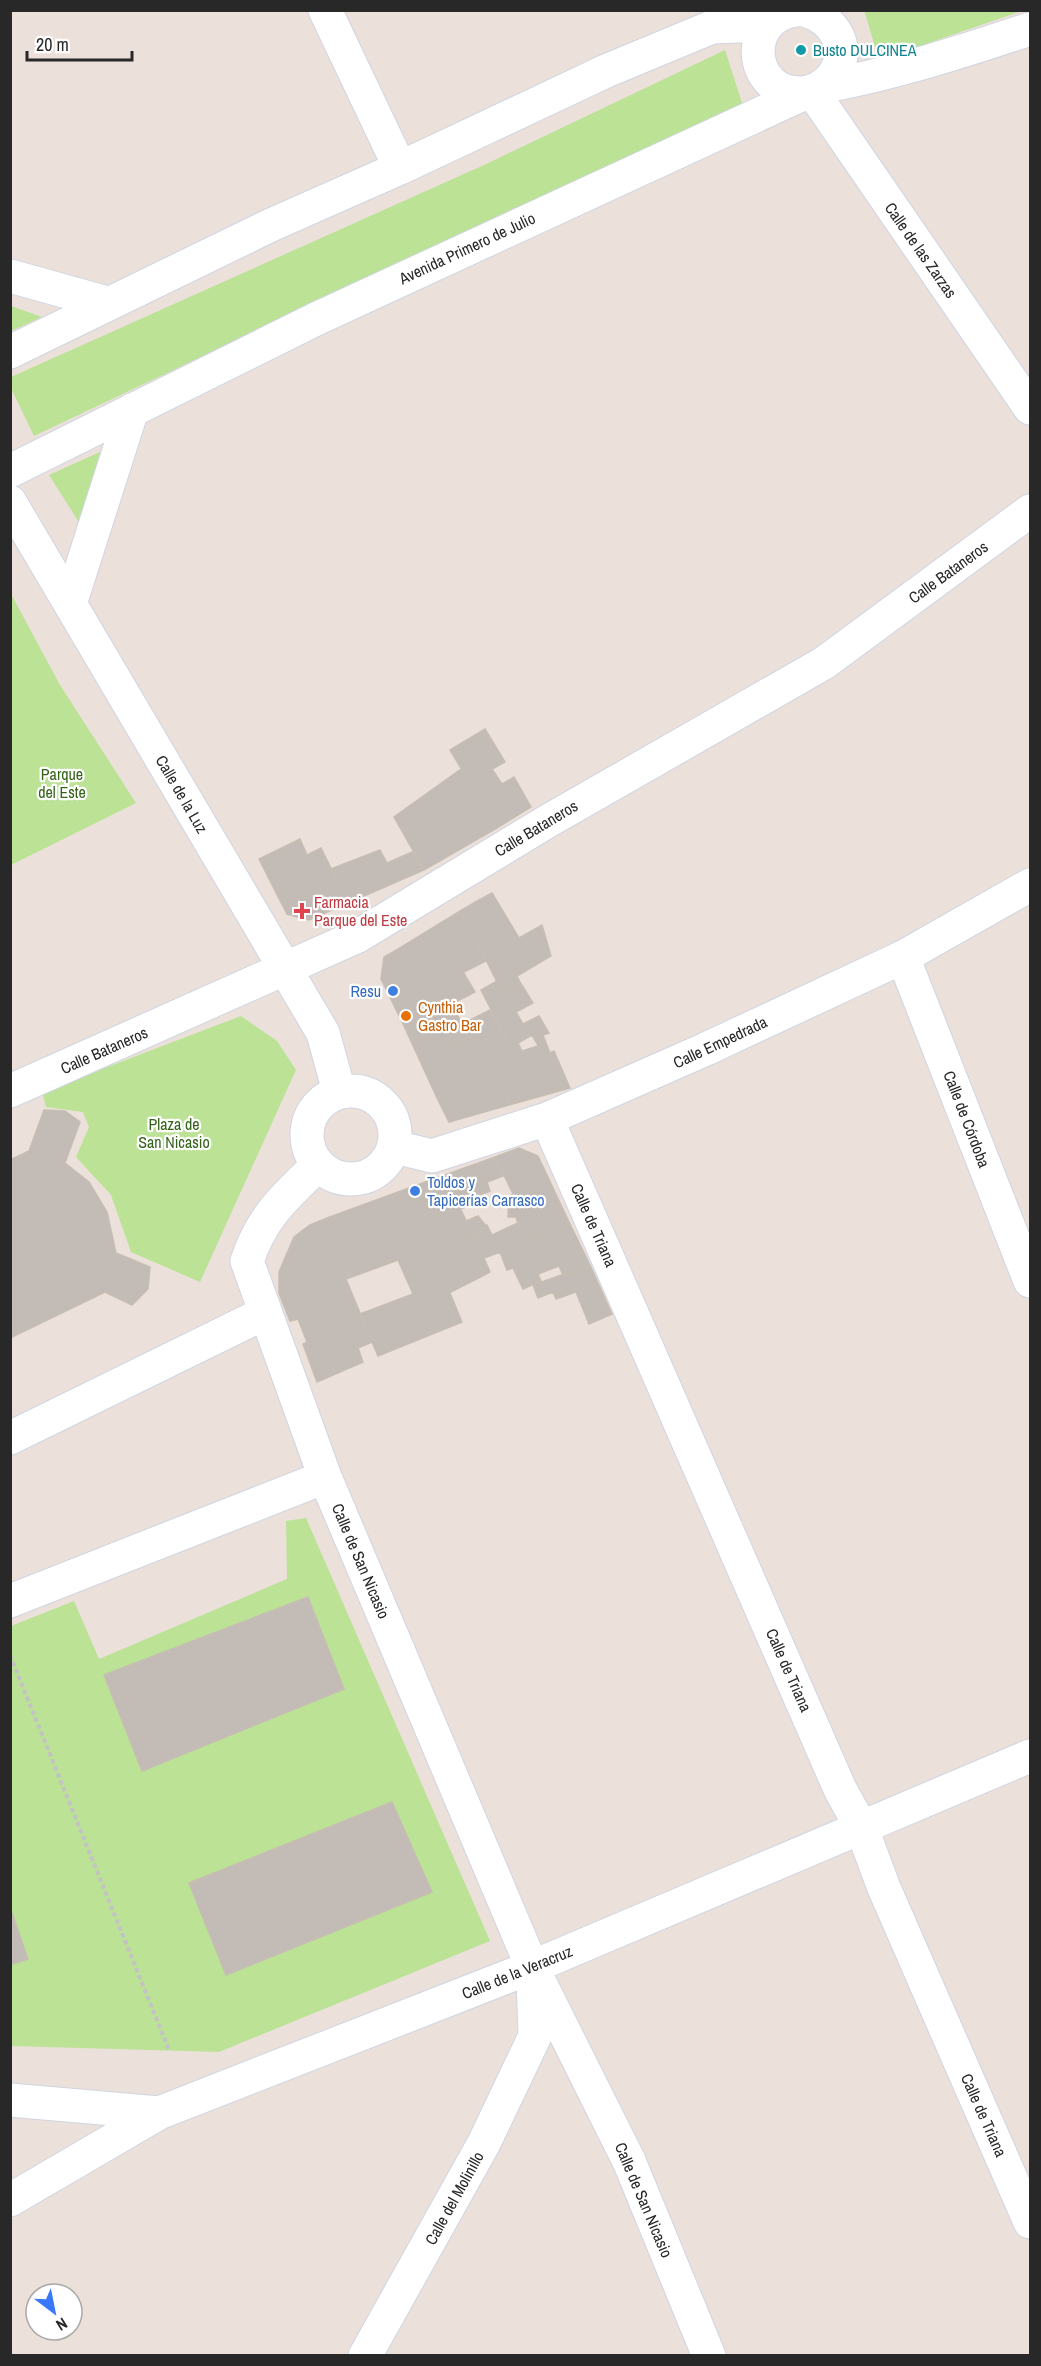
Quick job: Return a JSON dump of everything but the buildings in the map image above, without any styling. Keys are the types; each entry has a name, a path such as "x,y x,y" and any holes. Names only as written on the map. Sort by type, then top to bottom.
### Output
{"street":[{"path":"325,10 400,168"},
{"path":"10,352 271,225 400,168 606,71 712,27 785,13 816,14 829,22 837,34 841,49 839,64 832,77 812,90 791,93 777,87 766,78 759,65 757,51 760,37 785,13"},
{"name":"Avenida Primero de Julio","path":"10,471 316,319 812,90 872,78 943,58 1030,28"},
{"name":"Calle de las Zarzas","path":"812,90 1030,408"},
{"path":"10,276 107,303"},
{"path":"70,604 132,410"},
{"name":"Calle de la Luz","path":"10,502 323,1033 339,1091"},
{"name":"Calle Bataneros","path":"10,1091 358,936 548,820 824,663 1030,511"},
{"name":"Calle Empedrada","path":"395,1147 432,1156 547,1119 706,1049 903,957 1030,885"},
{"name":"Calle de Córdoba","path":"903,957 1030,1281"},
{"path":"339,1091 363,1091 383,1102 395,1123 395,1147 383,1167 362,1178 338,1178 318,1165 307,1145 308,1122 319,1103 339,1091"},
{"name":"Calle de Triana","path":"547,1119 840,1789 862,1829 889,1899 1030,2222"},
{"name":"Calle de San Nicasio","path":"318,1165 275,1208 255,1236 247,1261 325,1477 532,1968 629,2161 709,2355"},
{"path":"10,1438 265,1313"},
{"path":"10,1601 325,1477"},
{"name":"Calle de la Veracruz","path":"10,2199 159,2113 532,1968 1030,1756"},
{"name":"Calle del Molinillo","path":"365,2355 484,2143 535,2036 532,1968"},
{"path":"10,2100 159,2113"}],"path":[{"path":"10,1655 169,2050"}],"green space":[{"path":"864,10 1022,11 879,60"},
{"path":"725,50 743,106 435,246 34,436 11,388 11,377 484,165"},
{"path":"11,306 42,317 11,331"},
{"path":"111,447 87,535 49,475"},
{"name":"Parque del Este","path":"10,592 60,685 136,803 11,865"},
{"name":"Plaza de San Nicasio","path":"241,1016 277,1041 296,1070 200,1282 131,1252 111,1195 76,1157 89,1127 83,1112 46,1107 42,1092"},
{"path":"306,1518 490,1941 219,2052 11,2046 11,1965 28,1958 10,1907 11,1626 74,1601 99,1659 287,1579 286,1521","holes":["308,1597 344,1689 142,1771 104,1675","392,1802 431,1892 226,1975 189,1883"]}],"place":[{"name":"Busto DULCINEA","path":"801,50"},
{"name":"Farmacia Parque del Este","path":"302,911"},
{"name":"Resu","path":"393,991"},
{"name":"Cynthia Gastro Bar","path":"406,1016"},
{"name":"Toldos y Tapicerías Carrasco","path":"415,1191"}]}
